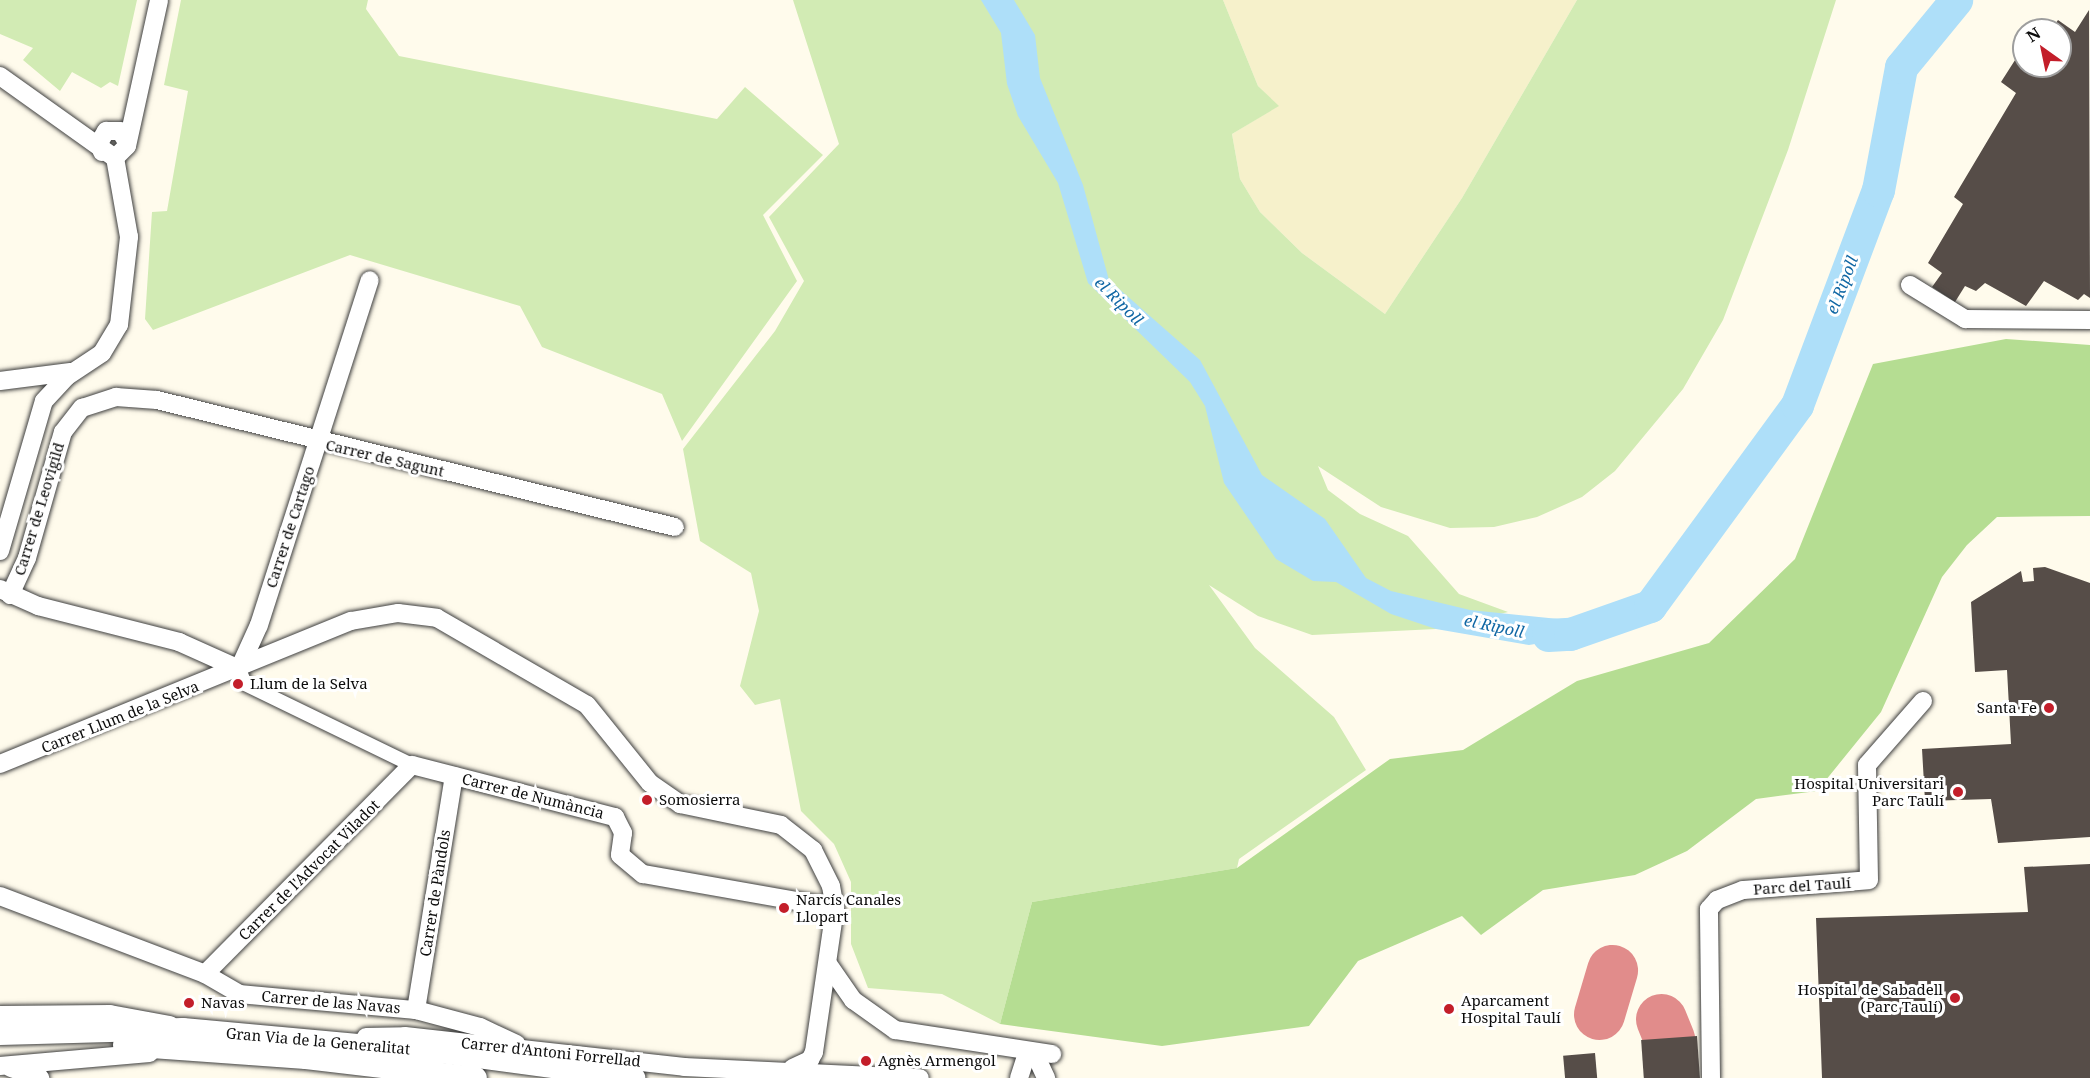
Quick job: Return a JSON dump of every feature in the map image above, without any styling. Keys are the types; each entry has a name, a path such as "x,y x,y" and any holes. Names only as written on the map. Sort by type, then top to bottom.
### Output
{"street":[{"path":"109,155 127,142 159,0"},
{"path":"0,76 109,155"},
{"path":"0,552 44,401 72,372 102,352 116,333 129,237 109,155 99,143 140,90"},
{"path":"68,127 123,134 127,142"},
{"name":"Carrer de Cartago","path":"239,669 259,625 370,280"},
{"path":"1910,285 1965,320 2090,320"},
{"path":"0,381 72,372"},
{"name":"Carrer de Sagunt","path":"95,402 139,396 317,442 675,527"},
{"name":"Carrer de Leovigild","path":"5,592 27,558 63,432 82,408 95,402"},
{"path":"5,592 179,642 239,669 245,684 412,765"},
{"name":"Carrer Llum de la Selva","path":"0,764 239,669 351,621 398,613 437,618 587,705 650,783 680,804 743,813 788,830 822,865 835,908"},
{"name":"Parc del Taulí","path":"1711,1078 1709,909 1717,900 1743,890 1869,880 1867,765 1923,701"},
{"name":"Carrer de Numància","path":"412,765 615,817 622,833 620,855 643,874 835,908"},
{"name":"Carrer de l'Advocat Viladot","path":"205,974 412,765"},
{"name":"Carrer de Pàndols","path":"416,1010 454,776"},
{"name":"Carrer de las Navas","path":"0,896 205,974 239,994 416,1010 480,1027 532,1051"},
{"path":"793,1068 812,1056 835,908"},
{"path":"828,964 853,1000 895,1030 1043,1053"},
{"path":"0,1015 110,1014 177,1037"},
{"name":"Gran Via de la Generalitat","path":"0,1034 289,1039 456,1054 634,1078"},
{"name":"Carrer d'Antoni Forrellad","path":"289,1039 405,1036 684,1067 793,1068 921,1078"},
{"name":"Gran Via de la Generalitat","path":"1,1060 177,1037 476,1078"},
{"path":"1019,1078 1026,1056 1043,1053"},
{"path":"1043,1053 1046,1078"},
{"path":"1,1060 40,1078"},
{"path":"349,1062 396,1078"}],"shaded area":[{"path":"1223,0 1577,0 1462,198 1385,314 1302,253 1260,212 1240,179 1232,134 1278,106 1258,86"}],"green space":[{"path":"0,0 137,0 118,86 110,82 101,88 72,72 60,91 23,60 33,48 0,34"},
{"path":"181,0 368,0 366,9 399,56 717,119 745,87 823,155 763,215 797,281 682,441 662,394 542,347 520,306 350,255 153,330 145,319 152,212 167,211 188,91 164,85"},
{"path":"793,0 1223,0 1258,86 1279,106 1232,134 1240,179 1260,212 1302,253 1385,314 1462,198 1577,0 1836,0 1788,150 1723,320 1683,389 1615,471 1582,497 1537,517 1494,527 1450,528 1381,507 1318,466 1328,490 1360,514 1408,536 1459,594 1508,612 1436,629 1312,635 1258,616 1209,585 1255,648 1334,717 1366,770 1239,859 1237,868 1032,902 1000,1024 942,994 868,988 851,944 851,882 834,844 801,811 780,699 755,705 740,686 759,611 751,573 700,541 683,449 775,331 804,281 769,217 839,144"},
{"path":"2006,339 2090,345 2090,516 1997,517 1967,545 1942,577 1881,712 1817,791 1756,799 1687,851 1635,875 1543,890 1481,935 1462,916 1358,961 1309,1026 1162,1046 1000,1024 1032,902 1237,868 1390,759 1463,750 1577,681 1709,643 1795,559 1873,364"}],"water":[{"path":"981,0 1014,0 1035,35 1040,78 1083,185 1109,280 1200,360 1262,475 1325,519 1366,578 1391,591 1470,610 1598,623 1565,639 1529,645 1436,629 1391,614 1336,582 1313,581 1276,559 1224,483 1205,406 1190,382 1088,283 1058,183 1018,116 1007,84 1001,33"}],"building":[{"path":"2089,10 2090,298 2084,294 2078,300 2044,281 2026,306 1985,283 1976,291 1965,286 1955,302 1932,287 1942,273 1928,263 1963,204 1954,197 2016,93 2001,82 2012,65 2012,78 2072,78 2072,30 2075,32"},
{"name":"Santa Fe","path":"2045,567 2090,583 2090,837 1998,843 1991,799 1925,801 1922,749 2011,744 2007,670 1975,672 1971,602 2021,571 2023,582 2034,581 2033,568"},
{"name":"Hospital de Sabadell (Parc Taulí)","path":"2090,864 2090,1078 1822,1078 1816,918 2028,912 2024,867"},
{"path":"1697,1036 1700,1078 1644,1078 1641,1040"},
{"path":"1595,1053 1597,1078 1565,1078 1563,1056"}],"waterway":[{"name":"el Ripoll","path":"1548,635 1570,634 1650,606 1797,405 1878,190 1901,67 1956,0"}],"taxiway":[{"path":"1599,1014 1612,970"},
{"path":"1661,1019 1669,1039"}],"place":[{"name":"Llum de la Selva","path":"238,684"},
{"name":"Santa Fe","path":"2049,708"},
{"name":"Hospital Universitari Parc Taulí","path":"1958,792"},
{"name":"Somosierra","path":"647,800"},
{"name":"Narcís Canales Llopart","path":"784,908"},
{"name":"Hospital de Sabadell (Parc Taulí)","path":"1955,998"},
{"name":"Navas","path":"189,1003"},
{"name":"Aparcament Hospital Taulí","path":"1449,1009"},
{"name":"Agnès Armengol","path":"866,1061"}]}
